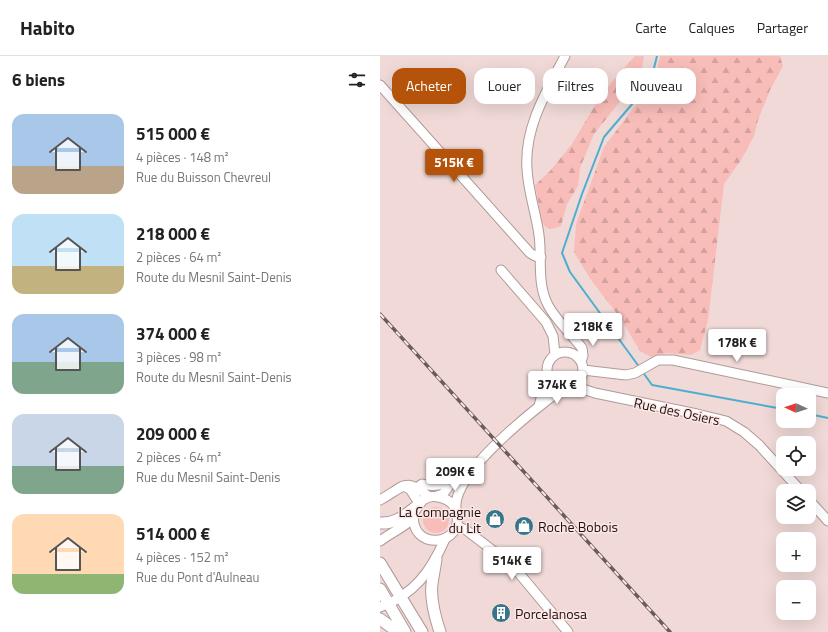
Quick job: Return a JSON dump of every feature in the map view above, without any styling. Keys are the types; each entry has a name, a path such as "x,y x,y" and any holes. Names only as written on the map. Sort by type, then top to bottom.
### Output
{"main road":[{"path":"380,523 388,524 399,519 416,507"},
{"path":"436,559 432,585 432,597 434,615 440,632"},
{"path":"380,563 422,632"},
{"path":"380,589 385,606 405,632"},
{"path":"380,619 398,632"}],"street":[{"path":"418,487 422,484 429,486 443,484 454,479 483,457 539,406 563,388 575,385 582,376 582,348 547,304 542,290 539,235 527,171 526,151 529,135 542,101 565,56"},
{"path":"380,85 530,253 541,257"},
{"path":"501,270 546,322 553,336 555,354"},
{"path":"571,352 575,338"},
{"path":"539,406 547,375 548,361 555,354 566,351 575,354 582,366 626,375 635,373 658,360 673,360 828,393"},
{"path":"547,375 553,384 563,388"},
{"name":"Rue des Osiers","path":"575,385 595,393 726,421 744,432 759,445 795,484"},
{"path":"404,486 410,489 416,507 413,519 414,527 422,537 439,541 445,539 450,536 457,526 458,518 455,503 460,488 483,457"},
{"path":"380,541 407,523 416,507 433,497 443,494 454,479"},
{"path":"380,500 404,486 413,485 433,497 447,499 456,509"},
{"path":"816,508 828,521"},
{"path":"457,526 466,530 513,566 568,632"},
{"path":"385,606 412,590 422,580 436,559 445,539"}],"green space":[{"path":"635,56 644,56 642,68 624,68"},
{"path":"660,56 780,56 783,66 770,90 758,120 754,136 741,160 724,184 708,320 700,350 691,355 667,353 651,357 640,351 621,319 591,280 574,252 576,224 604,147 636,104 696,104 696,68 658,68"},
{"path":"616,77 616,104 618,104 594,134 580,168 578,186 567,204 561,226 548,228 542,222 535,185 550,171 572,144 596,104 608,104 608,87"},
{"path":"436,507 445,511 449,520 445,529 436,533 427,529 423,520 427,511"}],"waterway":[{"path":"640,368 570,272 562,253 582,194 604,137 645,89 653,72 657,56"},
{"path":"642,371 652,385 776,408"},
{"path":"816,415 828,418"}],"railway":[{"path":"380,314 670,632"}],"place":[{"name":"La Compagnie du Lit","path":"495,519"},
{"name":"Roche Bobois","path":"524,526"},
{"name":"Porcelanosa","path":"501,613"}]}
